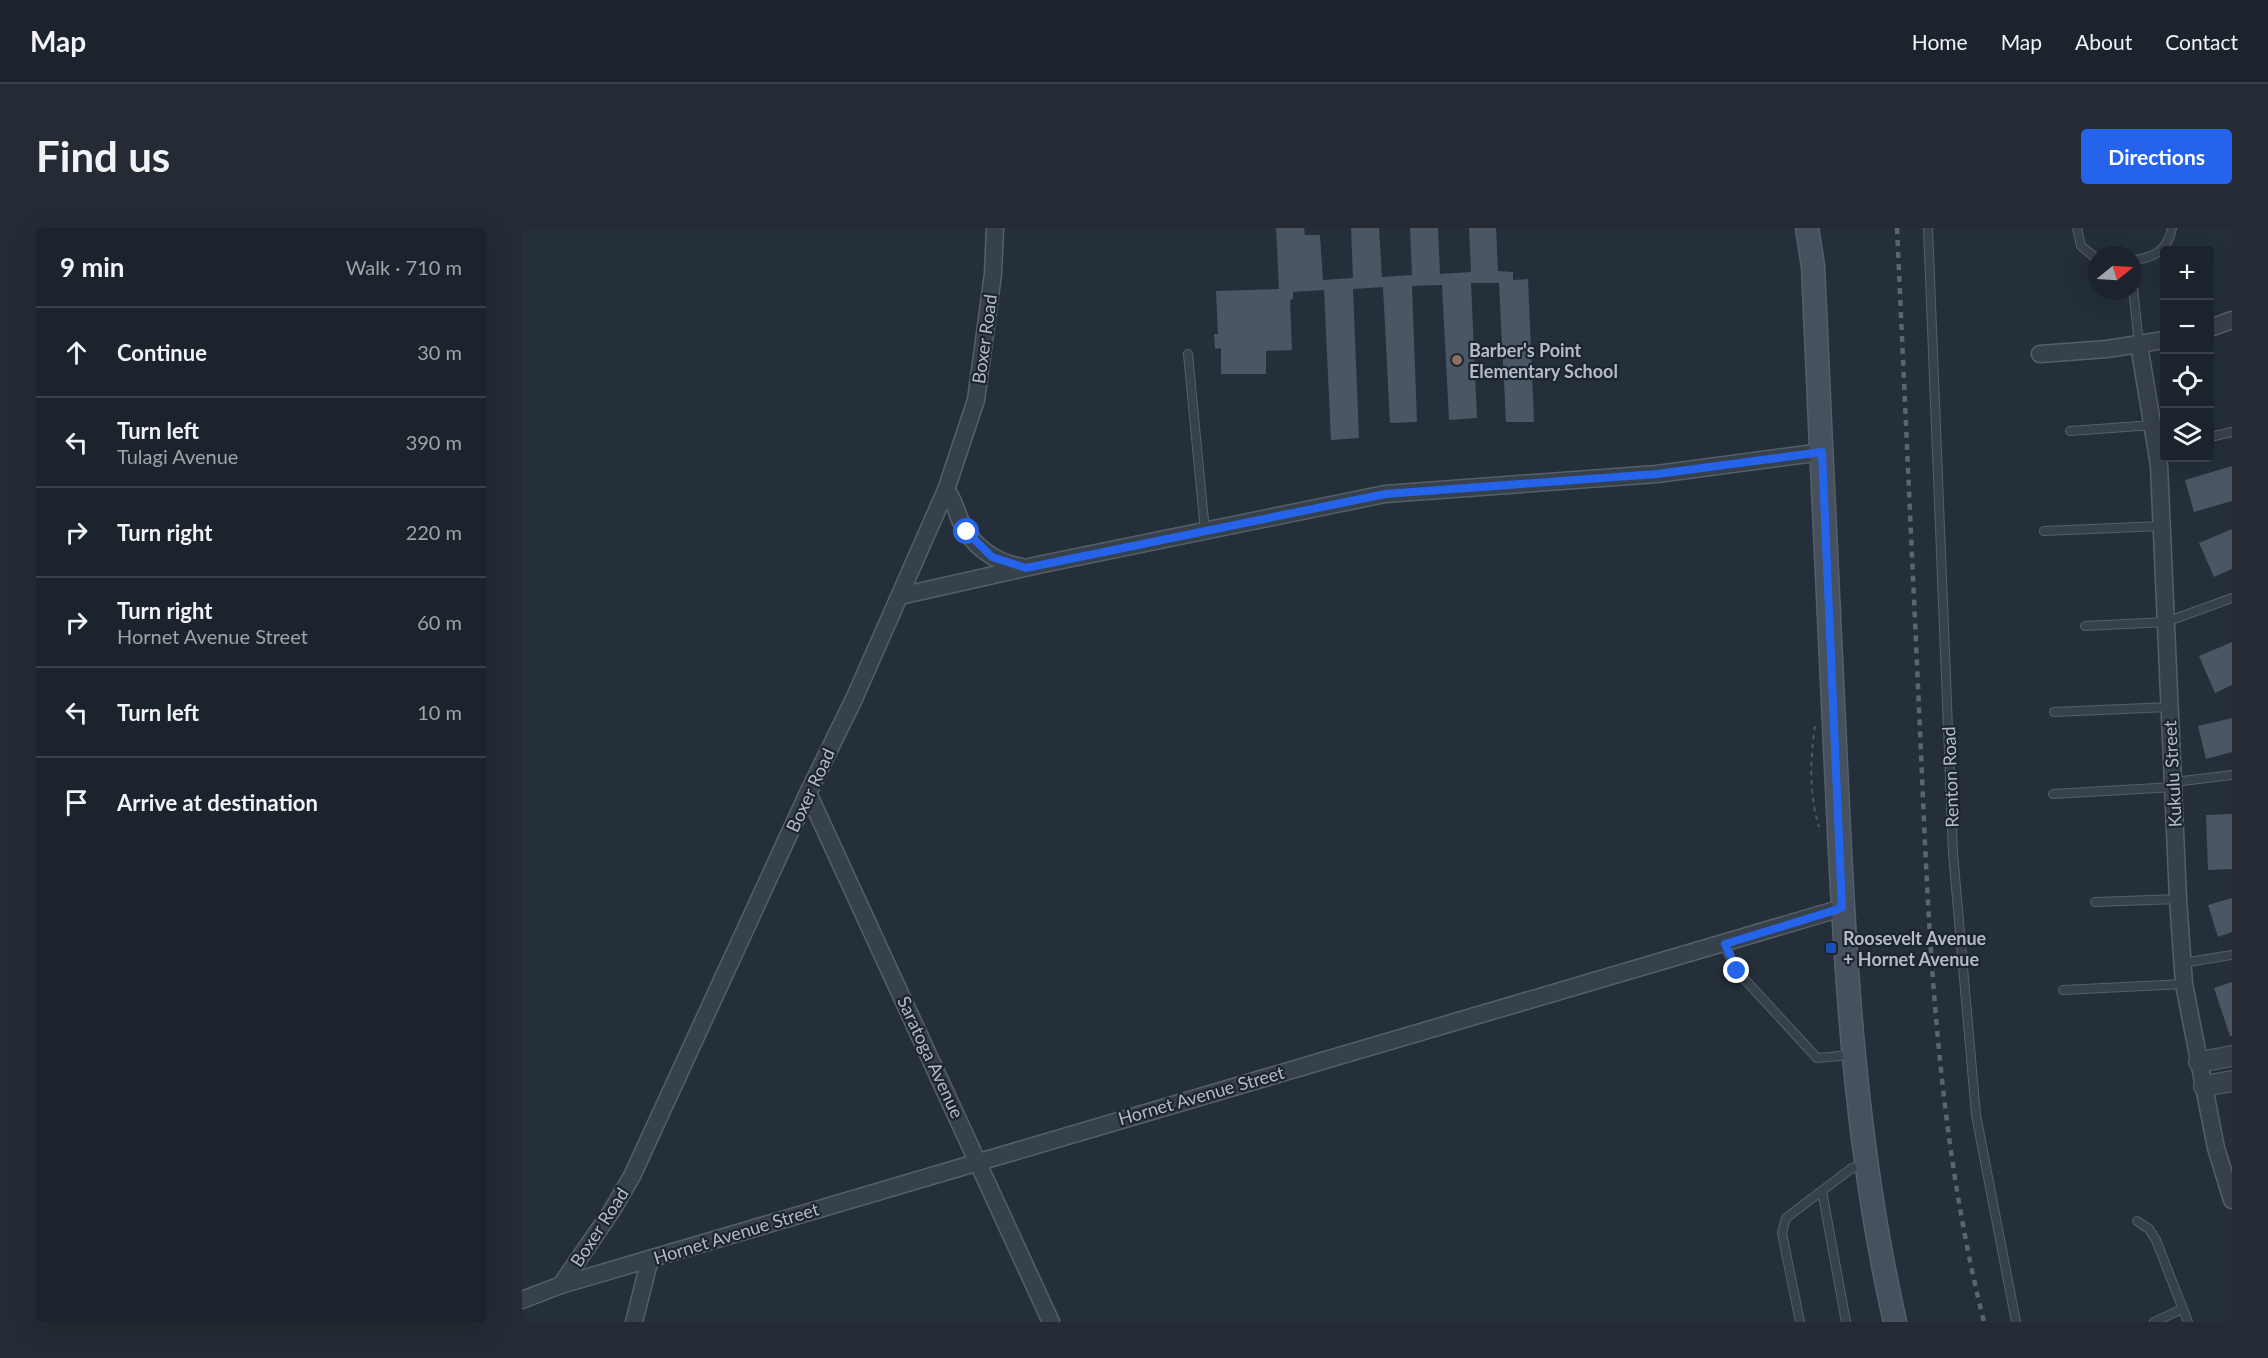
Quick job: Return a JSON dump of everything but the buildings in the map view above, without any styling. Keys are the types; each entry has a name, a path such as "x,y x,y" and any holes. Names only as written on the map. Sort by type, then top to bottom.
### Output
{"main road":[{"path":"1807,228 1813,266"},
{"path":"1815,228 1813,266 1842,908 1852,1055 1865,1166 1895,1322"}],"street":[{"name":"Boxer Road","path":"522,1300 561,1285 611,1212 632,1176 900,596 946,490 976,400 993,274 994,228"},
{"path":"2214,327 2232,320"},
{"path":"2040,354 2139,345 2160,341"},
{"name":"Kukulu Street","path":"2139,345 2154,425 2160,443"},
{"path":"900,596 1385,494 1657,474 1822,452"},
{"name":"Kukulu Street","path":"2161,462 2161,526 2169,708 2184,984 2216,1148 2232,1200"},
{"path":"946,490 954,499 961,522 974,542 992,557 1026,568"},
{"name":"Saratoga Avenue","path":"808,793 1051,1322"},
{"name":"Hornet Avenue Street","path":"561,1285 1842,908"},
{"path":"2199,1062 2232,1056"},
{"path":"2204,1086 2232,1081"},
{"path":"634,1322 650,1259"}],"lane":[{"name":"Renton Road","path":"1928,228 1953,853 1976,1115 2016,1322"},
{"path":"2078,228 2081,246 2088,252"},
{"path":"2142,259 2158,252 2168,242 2172,228"},
{"path":"2134,300 2139,345"},
{"path":"1188,354 1205,531"},
{"path":"2070,431 2154,425"},
{"path":"2214,436 2232,432"},
{"path":"2044,531 2161,526"},
{"path":"2085,626 2166,622 2232,598"},
{"path":"2054,712 2169,708"},
{"path":"2053,794 2174,785 2232,775"},
{"path":"2095,902 2178,899"},
{"path":"1725,944 1737,971 1817,1058 1852,1055"},
{"path":"2182,963 2232,955"},
{"path":"2063,990 2184,984"},
{"path":"1800,1322 1782,1233 1786,1218 1852,1168 1865,1166"},
{"path":"1822,1191 1846,1322"},
{"path":"2137,1221 2149,1229 2156,1240 2188,1322"},
{"path":"2154,1322 2182,1309"}],"path":[{"path":"1815,726 1811,751 1811,789 1820,830"}],"railway":[{"path":"1897,228 1932,967 1955,1181 1984,1322"}],"place":[{"name":"Barber's Point Elementary School","path":"1457,360"},
{"name":"Roosevelt Avenue + Hornet Avenue","path":"1831,948"}],"route":[{"path":"967,532 974,542 992,557 1026,568 1385,494 1657,474 1822,452 1842,908 1725,944 1737,971"}]}
